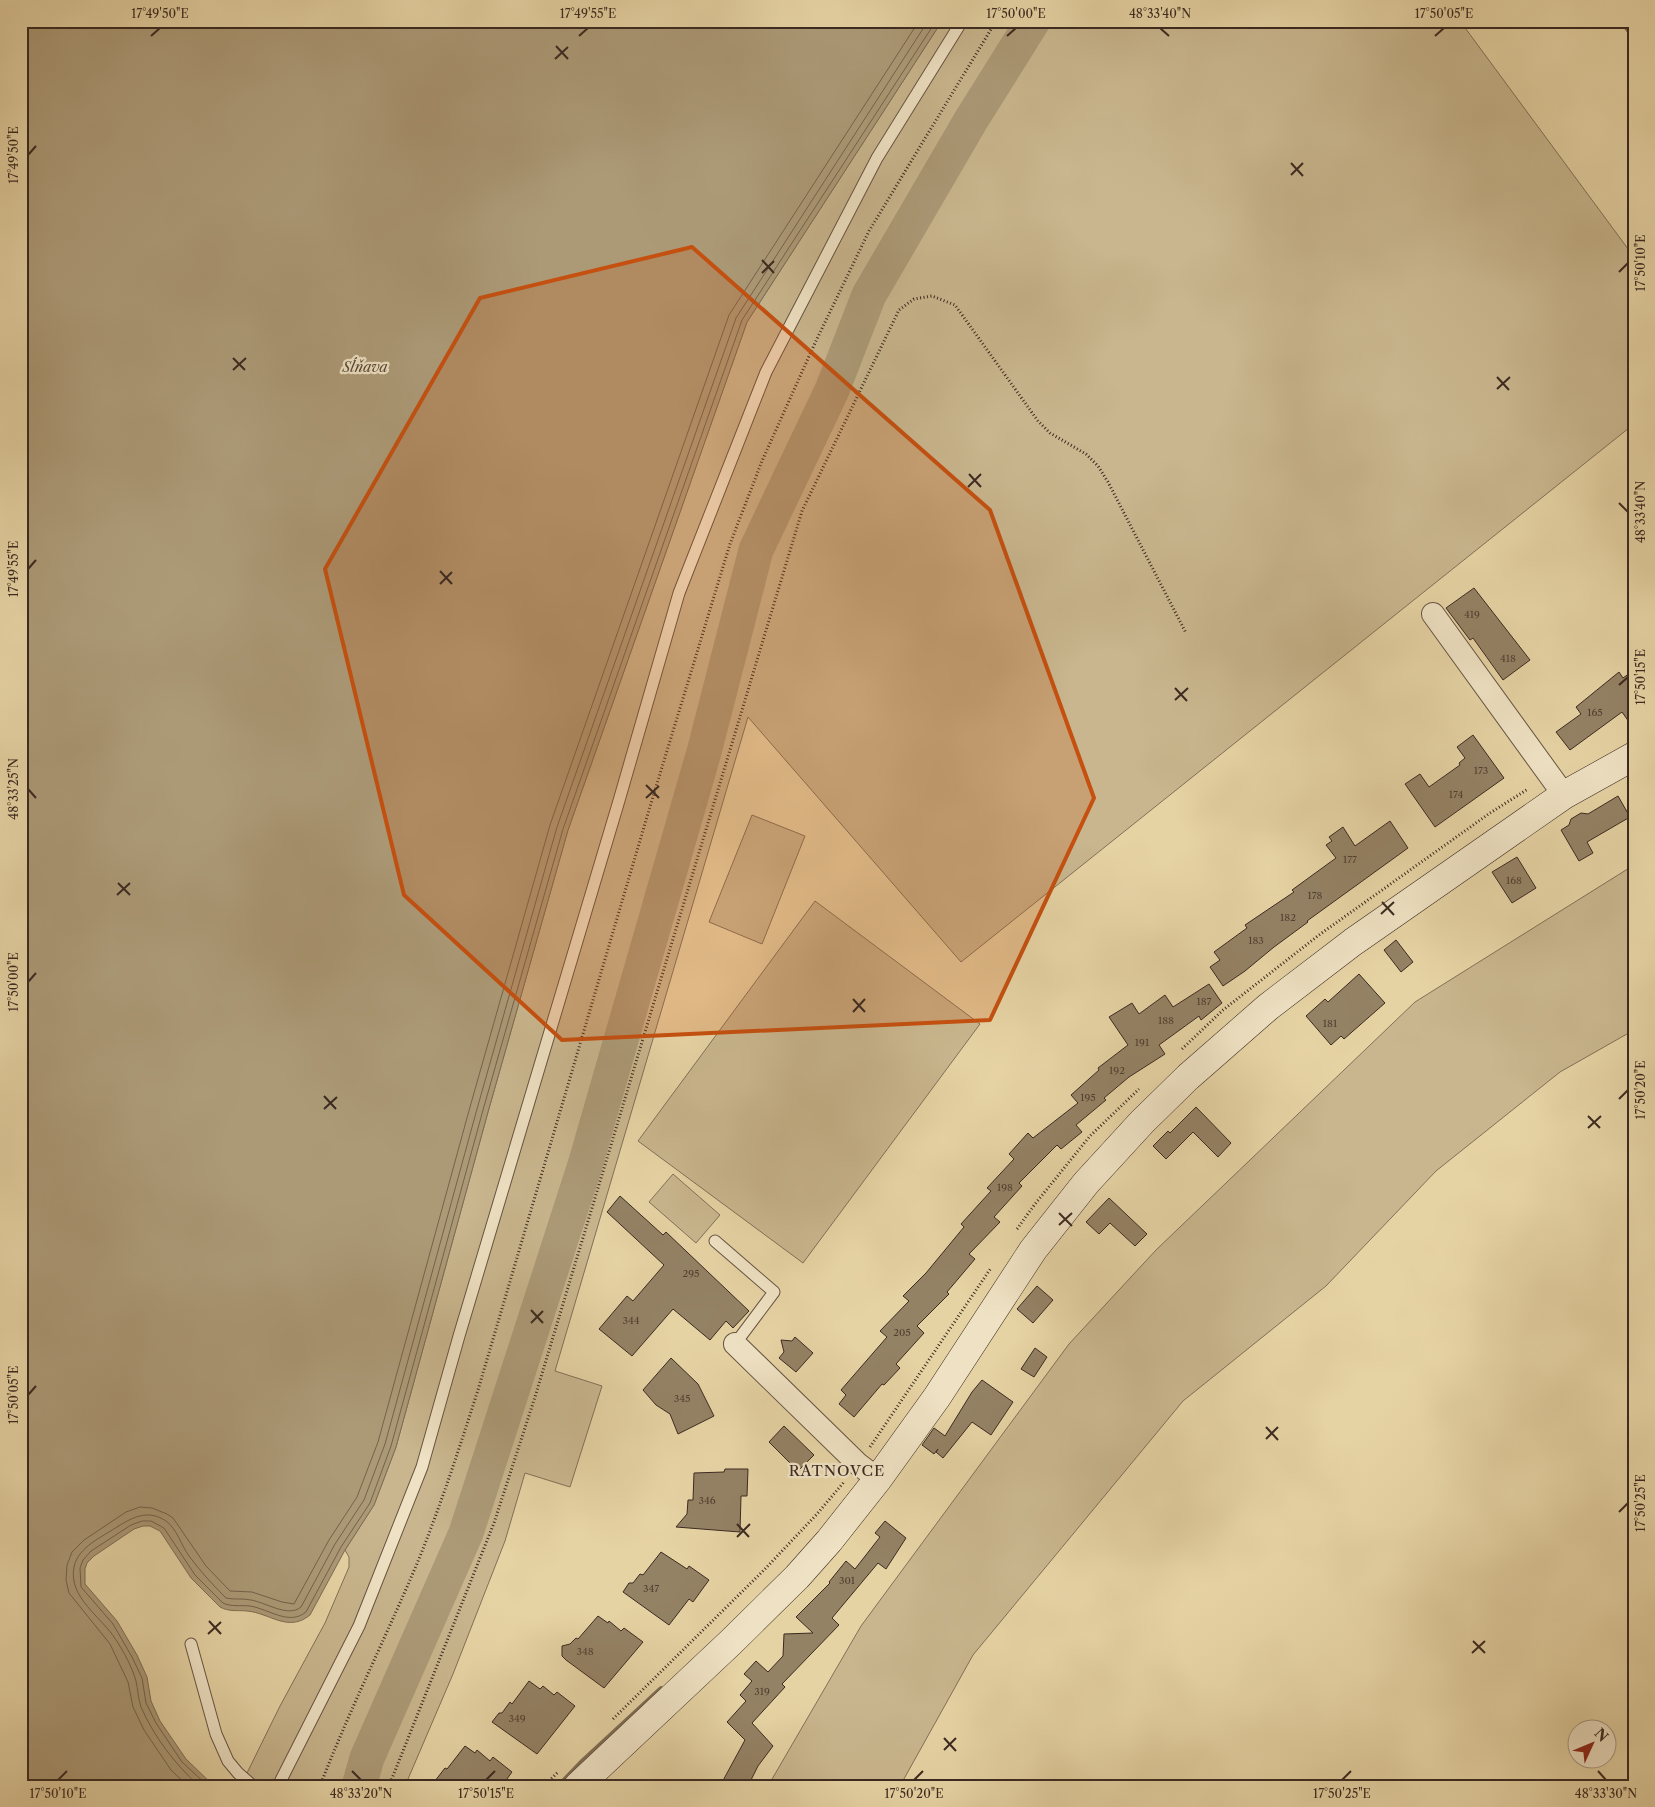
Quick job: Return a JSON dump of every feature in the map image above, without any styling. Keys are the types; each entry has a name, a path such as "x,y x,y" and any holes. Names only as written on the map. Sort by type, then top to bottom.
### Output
{"main road":[{"path":"578,1786 731,1642 797,1577 829,1541 878,1479 937,1397 1033,1250 1086,1183 1142,1122 1188,1077 1276,1001 1353,942 1564,796 1634,756"}],"street":[{"path":"1433,614 1564,796"},
{"path":"735,1344 858,1464 878,1479"}],"lane":[{"path":"278,1786 359,1626 422,1467 679,593 766,372 878,158 962,21"},
{"path":"715,1241 774,1292 735,1344"},
{"path":"191,1644 216,1734 228,1761 253,1786"}],"path":[{"path":"320,1786 343,1727 416,1565 449,1481 478,1390 648,810 730,544 762,461 815,343 869,231 996,21"},
{"path":"389,1786 494,1523 532,1406 802,511 899,310 914,299 932,296 955,305 1038,421 1050,433 1086,454 1098,466 1186,633"}],"highlighted area":[{"path":"692,247 990,510 1094,798 990,1020 562,1040 404,895 325,569 480,298"}],"shaded area":[{"path":"942,21 1460,21 1634,257 1634,424 961,962 748,717 555,1371 602,1386 570,1487 525,1473 505,1541 453,1674 405,1786 230,1786 247,1773 280,1706 325,1623 349,1567 349,1557 345,1550 374,1505 396,1447 568,830 747,322"},
{"path":"752,815 805,836 762,944 709,922"},
{"path":"1634,865 1634,1030 1560,1072 1436,1171 1326,1286 1183,1401 973,1655 900,1786 768,1786 861,1626 1069,1344 1156,1250 1415,1002"},
{"path":"815,901 980,1024 803,1263 638,1141"},
{"path":"673,1174 720,1215 696,1243 649,1202"}],"water":[{"name":"Sĺňava","path":"21,21 942,21 747,322 568,830 396,1447 374,1505 345,1550 310,1615 294,1622 286,1622 255,1612 223,1609 220,1607 191,1578 160,1531 150,1526 134,1529 94,1556 87,1563 85,1584 117,1621 137,1655 147,1677 151,1701 160,1721 186,1759 214,1786 21,1786"}],"building":[{"path":"1474,588 1530,660 1503,680 1473,638 1470,640 1446,608"},
{"path":"1634,670 1634,729 1622,712 1570,750 1556,732 1581,714 1576,707 1619,672 1623,678"},
{"path":"1473,735 1504,778 1435,827 1405,784 1420,774 1429,787 1460,765 1459,763 1465,758 1457,747"},
{"path":"1618,796 1630,817 1587,842 1593,853 1579,861 1561,830 1569,825 1571,819 1581,813 1588,814"},
{"path":"1390,821 1408,848 1307,921 1245,971 1223,986 1210,967 1220,960 1214,952 1247,928 1245,925 1294,892 1292,890 1336,858 1326,845 1332,841 1329,837 1343,827 1355,846"},
{"path":"1517,857 1536,888 1512,903 1492,872"},
{"path":"1396,940 1413,962 1401,972 1384,950"},
{"path":"1359,974 1385,1003 1344,1039 1341,1036 1331,1045 1306,1016 1325,999 1328,1002"},
{"path":"1209,984 1222,1003 1201,1020 1199,1016 1159,1045 1165,1054 1129,1077 1104,1098 1106,1100 1076,1125 1082,1132 1061,1149 1057,1145 1019,1183 1022,1186 994,1217 1000,1222 969,1254 975,1259 947,1292 949,1294 917,1326 924,1333 896,1364 900,1368 884,1385 882,1384 854,1417 839,1404 846,1395 841,1390 887,1337 880,1331 909,1301 903,1296 926,1273 964,1227 961,1224 991,1191 987,1188 1014,1159 1009,1154 1028,1133 1033,1138 1078,1103 1071,1095 1099,1070 1098,1068 1128,1045 1109,1017 1132,1003 1139,1014 1165,995 1173,1007"},
{"path":"1196,1107 1231,1143 1218,1157 1193,1132 1166,1159 1153,1146 1168,1131 1170,1133"},
{"path":"620,1196 663,1235 666,1232 749,1311 733,1328 726,1321 710,1340 673,1309 632,1356 599,1329 627,1296 633,1301 664,1265 607,1212"},
{"path":"1109,1198 1147,1234 1135,1246 1110,1223 1099,1234 1086,1222"},
{"path":"1037,1286 1053,1300 1033,1323 1017,1309"},
{"path":"795,1337 813,1353 796,1372 779,1358 784,1352 781,1340 792,1341"},
{"path":"1035,1348 1047,1357 1034,1377 1021,1369"},
{"path":"671,1358 698,1384 714,1416 678,1434 670,1414 656,1405 643,1390"},
{"path":"982,1380 1013,1402 991,1435 972,1422 943,1458 936,1452 938,1449 934,1454 922,1445 934,1428 945,1436 972,1392"},
{"path":"784,1426 814,1455 798,1471 769,1442"},
{"path":"725,1469 748,1469 747,1496 741,1496 740,1532 676,1527 687,1514 688,1500 693,1500 694,1473 724,1472"},
{"path":"885,1521 906,1538 886,1569 878,1563 832,1618 839,1625 782,1684 785,1687 752,1723 773,1746 758,1766 748,1786 720,1786 745,1740 727,1722 746,1701 740,1695 752,1681 744,1674 756,1661 768,1672 783,1656 784,1634 813,1633 796,1617 830,1583 846,1561 855,1569 880,1537 875,1533"},
{"path":"661,1552 687,1569 689,1566 709,1580 693,1602 689,1599 669,1625 623,1592 629,1583 633,1583 640,1574 643,1575"},
{"path":"598,1616 608,1623 609,1621 621,1631 624,1628 643,1642 604,1688 562,1656 562,1646 570,1644 576,1638 578,1639"},
{"path":"529,1681 540,1689 543,1686 554,1695 557,1692 575,1706 537,1754 492,1722 510,1702 512,1704"},
{"path":"465,1746 475,1753 477,1750 490,1761 493,1757 512,1772 502,1786 431,1786"}],"waterway":[{"path":"359,1786 367,1758 466,1533 585,1165 704,752 756,550 832,390 869,295 971,120 1033,21"},
{"path":"1622,21 1634,37"},
{"path":"559,1786 583,1761 661,1689"}],"district":[{"name":"RATNOVCE","path":"837,1471"}]}
